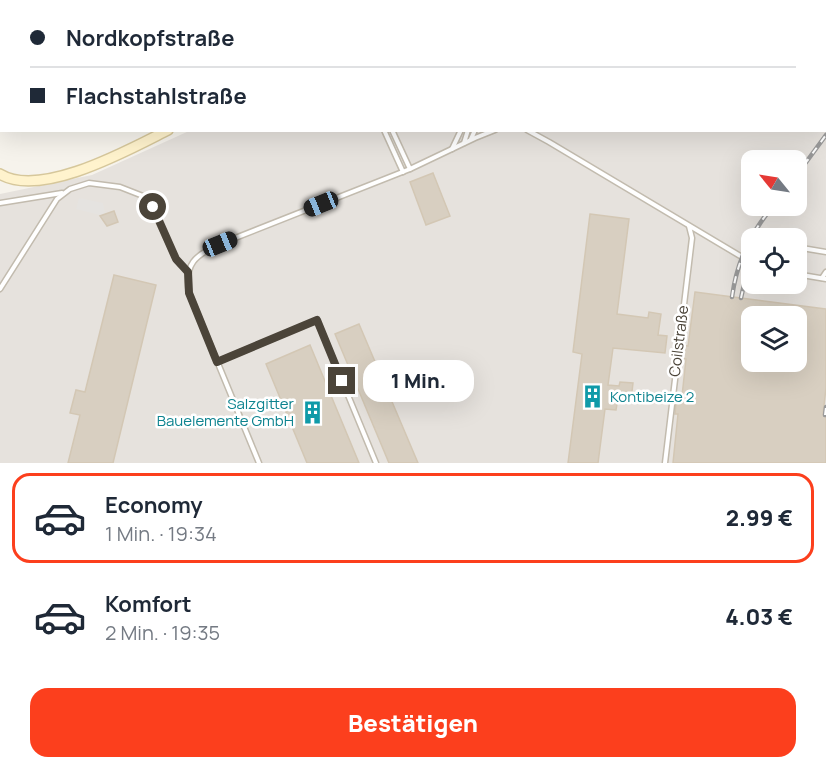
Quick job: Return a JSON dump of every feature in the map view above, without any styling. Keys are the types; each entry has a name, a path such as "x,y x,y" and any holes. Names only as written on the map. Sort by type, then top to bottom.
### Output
{"street":[{"path":"0,174 18,180 72,173 164,132"}],"lane":[{"path":"385,132 403,172"},
{"path":"393,132 410,169"},
{"path":"452,150 459,132"},
{"path":"464,143 467,132"},
{"path":"471,140 474,132"},
{"path":"260,463 189,293 188,272 194,260 213,247 403,172 490,132"},
{"path":"531,132 741,256"},
{"path":"0,289 50,207 63,193 78,185 97,183 120,187 143,196 153,207 176,259 188,272"},
{"path":"0,203 63,193"},
{"name":"Coilstraße","path":"665,463 692,238 689,227 683,222"},
{"path":"807,249 826,252"},
{"path":"807,276 824,278 826,272"},
{"path":"217,362 317,320 376,463"}],"shaded area":[{"path":"187,132 826,132 826,463 0,463 0,194 92,175"},
{"path":"79,198 103,203 105,213 100,215 76,209"}],"building":[{"path":"433,173 450,216 426,225 410,182"},
{"path":"114,211 118,222 107,226 100,216"},
{"path":"590,214 629,219 617,314 648,318 649,312 661,314 658,335 667,336 665,353 613,348 608,385 619,386 620,382 633,383 631,400 618,398 616,410 605,409 598,463 568,463 582,354 573,352"},
{"path":"114,275 156,285 113,463 68,463 80,415 70,413 76,390 85,392"},
{"path":"695,292 803,306 741,306 741,372 807,372 807,307 826,309 826,388 823,414 826,415 826,463 673,463 678,414 675,414 676,403 679,404 680,396 682,396 686,359 682,358 683,345 688,346"},
{"path":"359,324 418,463 389,463 335,334"},
{"name":"Salzgitter Bauelemente GmbH","path":"310,345 359,463 307,463 266,364"}],"railway":[{"path":"807,161 826,135"},
{"path":"732,297 737,272 746,248 766,216"},
{"path":"741,298 742,294"},
{"path":"825,415 826,407"}],"place":[{"name":"Kontibeize 2","path":"592,397"},
{"name":"Salzgitter Bauelemente GmbH","path":"312,413"}],"route":[{"path":"153,207 176,259 188,272 189,293 217,362 317,320 342,381"}]}
